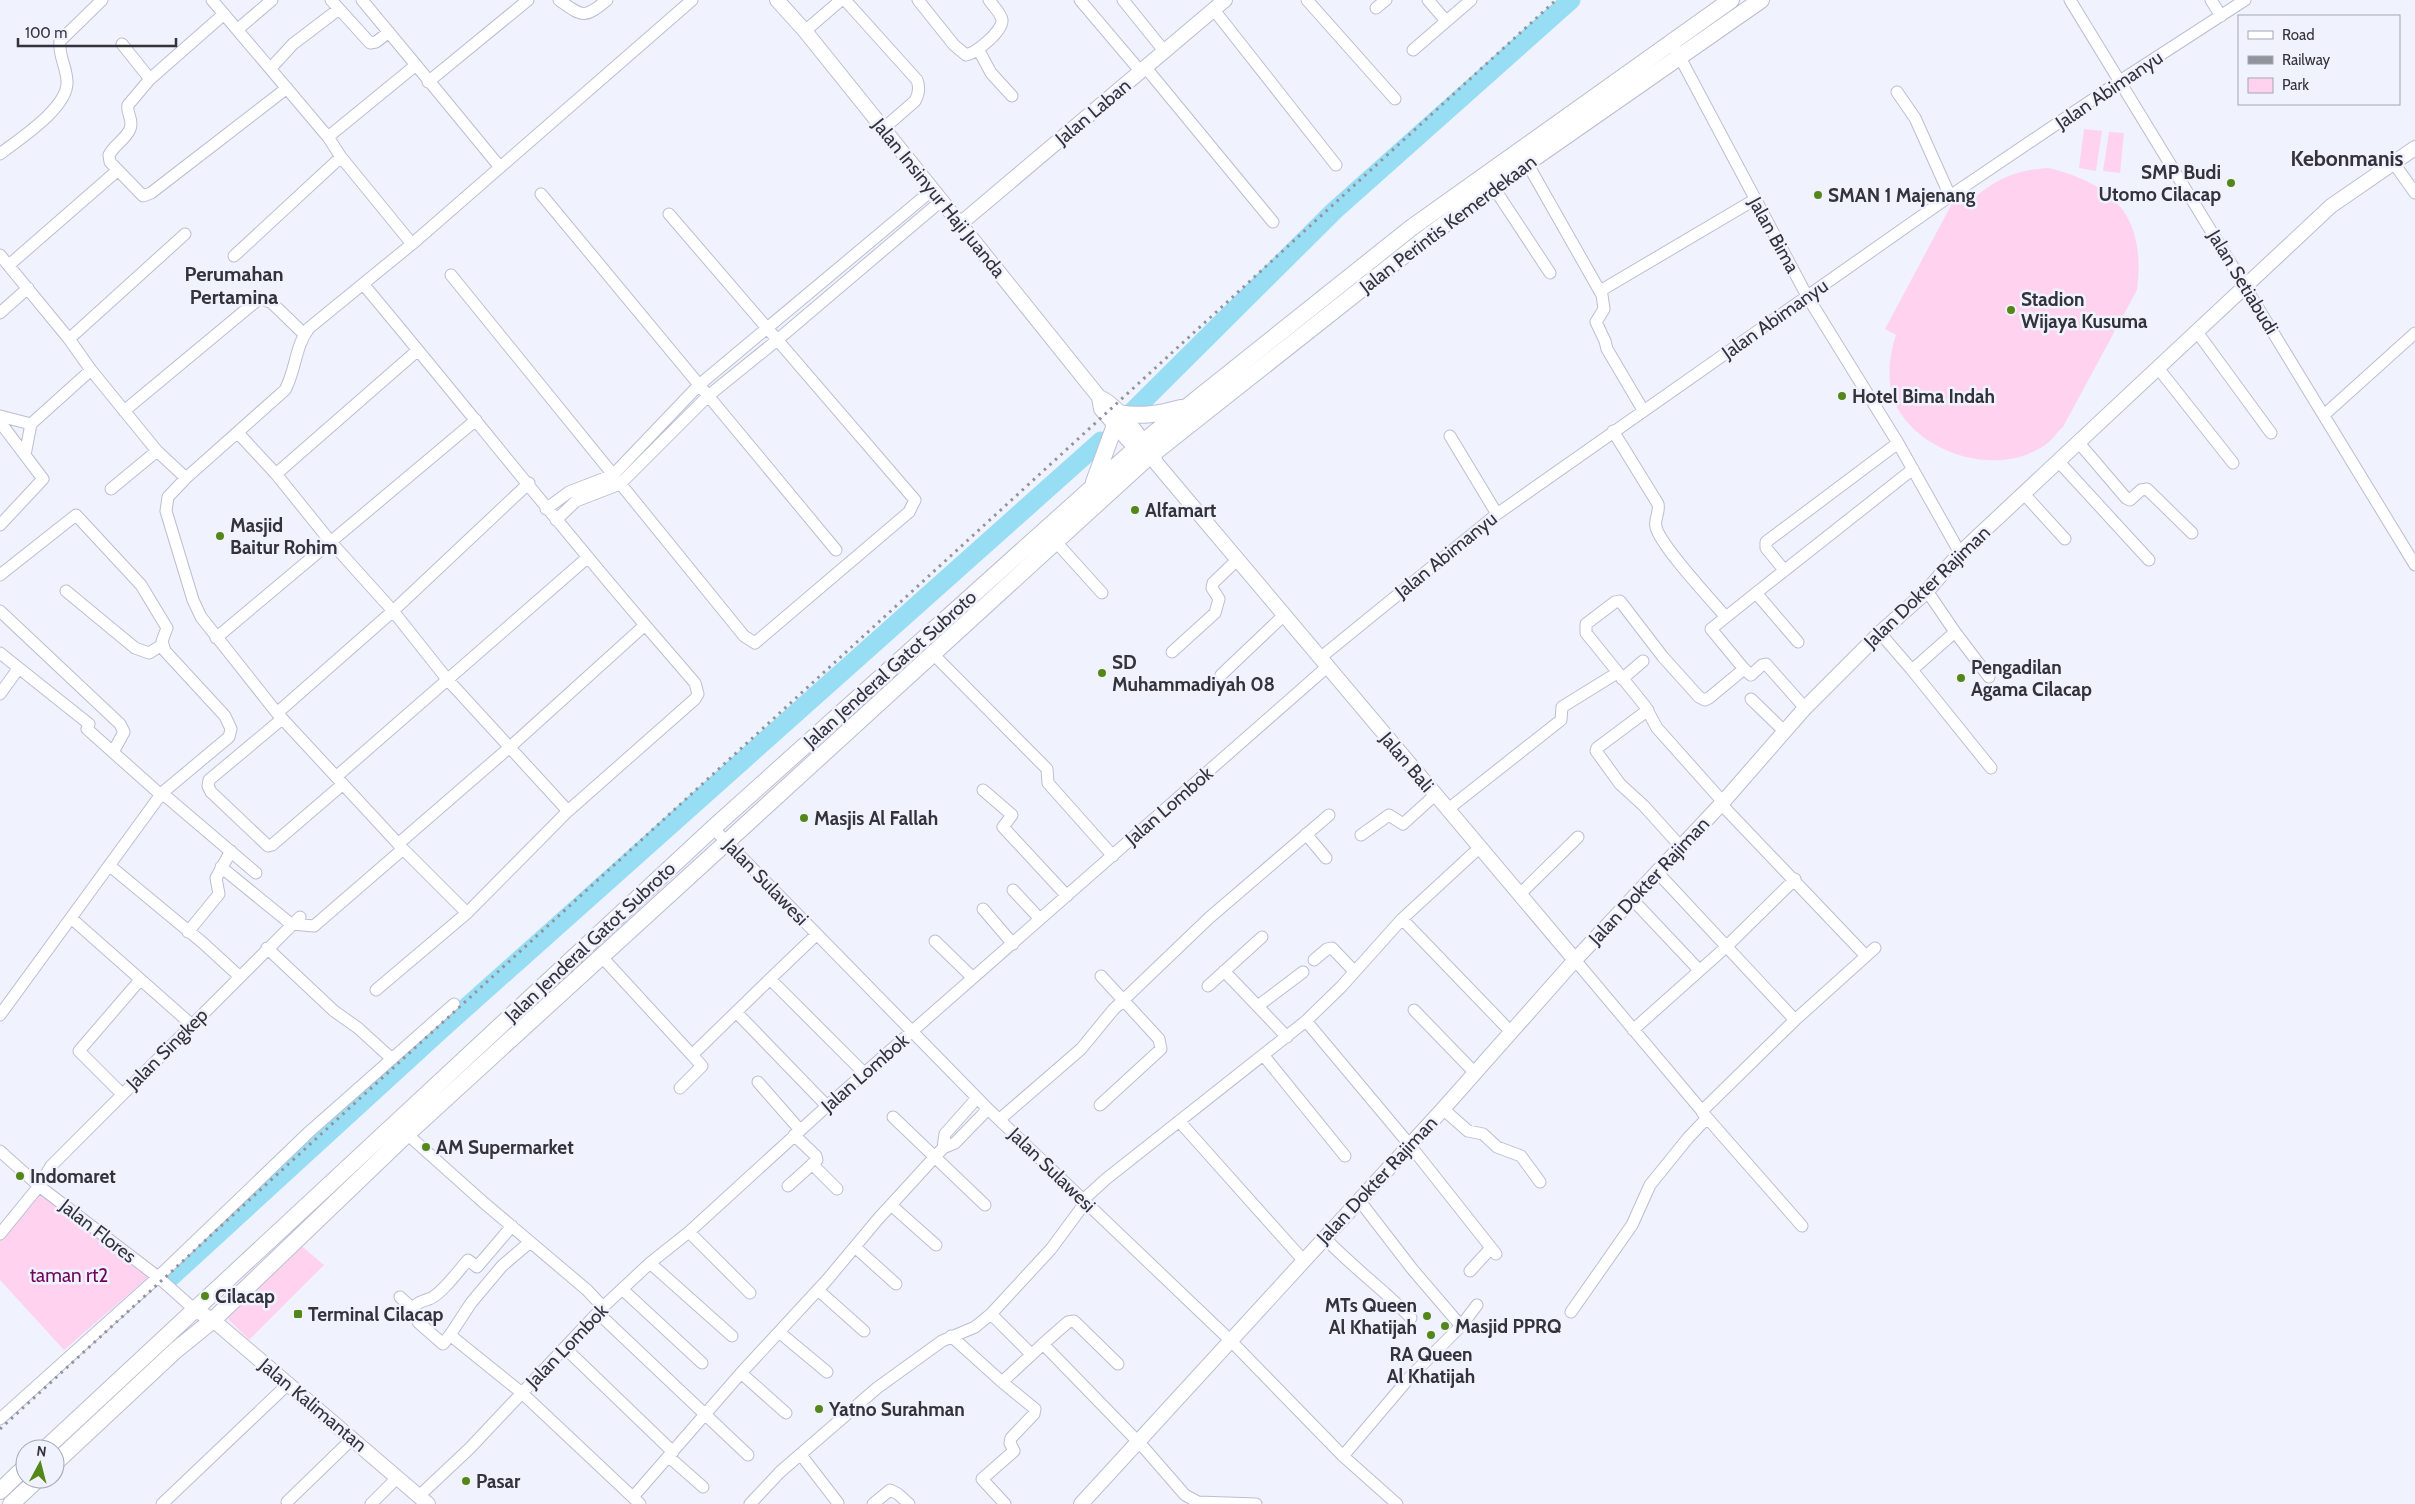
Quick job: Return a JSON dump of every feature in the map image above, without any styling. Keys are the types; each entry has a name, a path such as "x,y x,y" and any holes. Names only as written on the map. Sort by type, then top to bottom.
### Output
{"main road":[{"name":"Jalan Perintis Kemerdekaan","path":"1147,454 1422,241 1675,49 1731,0"},
{"name":"Jalan Perintis Kemerdekaan","path":"1147,454 1186,407 1411,228 1675,49 1761,0"},
{"path":"1411,228 1422,241"},
{"path":"1092,486 1117,419 1151,415 1186,407"},
{"name":"Jalan Jenderal Gatot Subroto","path":"56,1439 714,828 1092,486 1147,454"},
{"name":"Jalan Jenderal Gatot Subroto","path":"65,1454 176,1350 213,1320 407,1134 932,653 1056,542 1147,454"},
{"path":"0,1491 15,1477"},
{"path":"11,1504 27,1489"}],"street":[{"path":"0,154 52,111 64,96 68,85 67,71 60,52 60,41 102,0"},
{"path":"212,0 271,68 412,244"},
{"path":"238,29 272,0"},
{"path":"428,82 528,0"},
{"path":"559,0 584,14 592,13 607,0"},
{"path":"467,914 401,847 280,716 216,638 201,617 193,600 166,511 168,497 186,478 238,434 285,390 290,380 300,340 309,328 412,244 499,166 692,0"},
{"name":"Jalan Insinyur Haji Juanda","path":"777,0 805,31 884,128 936,196 1099,397 1105,399 1117,419 1147,454"},
{"path":"805,31 841,0"},
{"path":"845,0 917,80 919,86 918,96 915,101 884,128"},
{"path":"918,0 960,52 966,55 978,50 1000,29 1003,23 1001,16 989,0"},
{"path":"1080,0 1143,70 1273,222"},
{"path":"1123,0 1165,52"},
{"name":"Jalan Laban","path":"960,224 1225,0"},
{"path":"1307,0 1395,99"},
{"path":"1376,8 1386,0"},
{"path":"1428,0 1446,21"},
{"path":"1413,50 1471,0"},
{"name":"Jalan Setiabudi","path":"2070,0 2415,565"},
{"path":"2211,0 2220,16"},
{"name":"Jalan Abimanyu","path":"1324,662 1497,514 1950,196 2120,81 2245,0"},
{"path":"364,1 428,82 499,166"},
{"path":"271,68 293,44 335,5 370,43 376,42 389,32"},
{"path":"1214,10 1336,165"},
{"path":"224,14 150,79 128,105 127,109 132,119 129,131 109,155 110,162 138,193 147,196 287,88"},
{"path":"122,44 150,79"},
{"name":"Jalan Bima","path":"1675,49 1754,200 1808,296 1898,443 1960,553"},
{"path":"978,50 991,73 1012,96"},
{"path":"328,138 416,65"},
{"path":"1897,92 1915,118 1950,196"},
{"name":"Jalan Dokter Rajiman","path":"1081,1504 1443,1109 1575,960 1722,803 1805,708 1853,659 1928,591 1960,553 2331,206 2415,148"},
{"path":"234,256 341,157"},
{"path":"2393,162 2415,193"},
{"path":"1527,163 1603,289 1605,305 1596,322 1607,349 1644,410"},
{"path":"8,266 118,170"},
{"path":"1494,188 1550,273"},
{"path":"541,194 836,550"},
{"path":"546,509 568,492 616,480 699,385 840,266 936,196"},
{"path":"556,520 576,502 616,480 708,396 850,279 936,196"},
{"path":"1603,289 1754,200"},
{"path":"451,275 744,636 755,643 910,512 915,504 914,497 776,341 668,214"},
{"path":"69,339 185,234"},
{"path":"0,255 69,339 90,370 157,451 186,478"},
{"path":"840,266 850,279"},
{"path":"363,284 528,483 546,509 695,683 698,694 695,700 568,812 467,914 376,990"},
{"path":"0,313 28,288"},
{"path":"124,411 260,298 272,303 304,334"},
{"path":"2197,332 2271,433"},
{"path":"2324,415 2415,333"},
{"path":"276,474 418,350"},
{"path":"2158,368 2233,463"},
{"path":"25,455 31,424 90,370"},
{"path":"0,416 31,424"},
{"path":"216,638 476,420"},
{"path":"0,422 42,475 43,482 0,526"},
{"path":"1613,431 1658,504 1659,510 1655,523 1658,533 1725,616"},
{"path":"238,434 276,474 330,541 393,611 447,679 568,812"},
{"path":"1450,436 1497,514"},
{"path":"2080,442 2126,498 2130,500 2141,490 2147,489 2192,533"},
{"path":"1784,570 1766,548 1766,542 1898,443"},
{"path":"111,489 157,451"},
{"name":"Jalan Bali","path":"1147,454 1704,1115 1802,1226"},
{"path":"2059,462 2148,560"},
{"path":"1805,708 1766,664 1762,665 1751,675 1710,629 1913,469"},
{"path":"528,483 393,611 209,780 208,786 211,792 268,846 272,845 447,679 587,558"},
{"path":"2024,494 2065,539"},
{"path":"0,575 76,514 141,585 166,628 162,644 165,650 225,716 231,729 229,737 162,794 0,1015"},
{"path":"1056,542 1102,593"},
{"path":"1172,652 1215,613 1219,600 1212,588 1213,583 1237,560"},
{"path":"66,590 135,648 149,653 162,644"},
{"path":"1928,591 1955,632 1989,676"},
{"path":"1756,593 1798,642"},
{"path":"1571,1312 1628,1232 1650,1185 1704,1115 1795,1020 1871,952 1795,879 1722,803 1657,728 1648,710 1590,640 1585,628 1586,624 1618,600 1699,697 1705,700 1744,668"},
{"path":"0,611 120,724 124,732 113,752"},
{"path":"1221,675 1283,616"},
{"path":"222,867 294,922 314,926 645,625"},
{"path":"1912,670 1955,632"},
{"path":"1880,633 1991,768"},
{"path":"0,653 88,724 88,729 113,752 256,873"},
{"path":"932,653 1047,769 1048,784 1112,856"},
{"path":"1447,810 1561,720 1562,707 1620,676 1643,661"},
{"name":"Jalan Lombok","path":"424,1500 601,1310 650,1263 689,1232 797,1132 1112,856 1324,662"},
{"path":"0,694 18,669"},
{"path":"1751,699 1784,731"},
{"path":"1648,710 1598,747 1596,751 1620,784 1644,806 1681,847"},
{"path":"983,790 1012,815 1003,826 1067,896"},
{"path":"1361,835 1389,815 1403,824 1435,795"},
{"path":"1000,1119 1081,1050 1122,1001 1209,918 1330,815"},
{"name":"Jalan Sulawesi","path":"714,828 816,935 988,1109 1230,1340 1343,1456 1397,1504"},
{"path":"1306,834 1326,858"},
{"path":"1519,895 1578,837"},
{"path":"750,1504 780,1472 877,1388 951,1336 975,1327 991,1314 1051,1249 1084,1201 1179,1121 1264,1056 1306,1021 1341,987 1402,919 1479,848"},
{"path":"188,932 219,894 216,878 231,851"},
{"path":"110,866 239,976"},
{"path":"1657,872 1795,1020"},
{"path":"1633,1030 1726,947 1795,879"},
{"path":"1013,890 1040,919"},
{"path":"1632,899 1699,970"},
{"path":"983,908 1013,944"},
{"path":"71,918 192,1025"},
{"path":"1402,919 1511,1032"},
{"name":"Jalan Singkep","path":"0,1234 39,1186 51,1166 294,922"},
{"path":"692,1055 737,1014 816,935"},
{"path":"1208,986 1262,937"},
{"path":"935,941 974,978"},
{"path":"267,948 334,1012 358,1028 392,1059"},
{"path":"1314,960 1327,949 1332,948 1354,971"},
{"path":"601,956 702,1066 680,1088"},
{"path":"1224,971 1287,1036"},
{"path":"1258,1006 1303,972"},
{"path":"1100,976 1159,1039 1161,1049 1100,1105"},
{"path":"770,979 865,1074"},
{"path":"122,1094 79,1051 140,980"},
{"path":"0,1419 158,1277 309,1132 454,1004"},
{"path":"1414,1010 1474,1073"},
{"path":"737,1014 827,1106"},
{"path":"1306,1021 1409,1144 1494,1251 1470,1271"},
{"path":"1264,1056 1345,1156"},
{"path":"758,1082 816,1156 817,1160 788,1186"},
{"path":"943,1148 945,1134 977,1098"},
{"path":"450,1335 522,1394 637,1500 671,1454 705,1413 818,1290 891,1205 943,1148 955,1143 988,1109"},
{"path":"1443,1109 1468,1131 1483,1134 1497,1147 1521,1156 1540,1182"},
{"path":"893,1117 985,1205"},
{"path":"1179,1121 1304,1261"},
{"path":"407,1134 582,1285 601,1310 748,1456"},
{"name":"Jalan Flores","path":"0,1151 39,1186 158,1277 195,1310"},
{"path":"812,1164 837,1189"},
{"path":"1359,1200 1413,1270 1461,1326"},
{"path":"891,1205 936,1245"},
{"path":"412,1308 421,1300 429,1299 437,1293 454,1278 468,1260 478,1267 512,1226"},
{"path":"689,1232 750,1293"},
{"path":"1324,1237 1349,1264 1386,1293 1411,1318"},
{"path":"400,1297 421,1318 418,1322 443,1344 471,1303 502,1266 530,1242"},
{"path":"855,1247 896,1284"},
{"path":"650,1263 732,1336"},
{"path":"622,1290 702,1363"},
{"path":"818,1290 864,1331"},
{"path":"1343,1456 1410,1377 1461,1326 1477,1305"},
{"name":"Jalan Kalimantan","path":"195,1310 213,1320 424,1500"},
{"path":"991,1314 1031,1354"},
{"path":"1002,1382 1068,1322 1074,1321 1118,1364"},
{"path":"779,1332 826,1372"},
{"path":"951,1336 1035,1409 1034,1414 1011,1438 1010,1443 1014,1451 982,1479 1005,1504"},
{"path":"1043,1344 1138,1442 1185,1495 1198,1502 1256,1504"},
{"path":"565,1348 703,1487"},
{"path":"741,1373 786,1413"},
{"path":"162,1504 287,1385"},
{"path":"287,1502 353,1438"},
{"path":"801,1455 838,1503"},
{"path":"371,1504 398,1477"},
{"path":"873,1504 890,1490 898,1494 909,1504"}],"green space":[{"path":"2084,129 2102,131 2096,171 2079,168"},
{"path":"2109,132 2124,133 2120,173 2103,171"},
{"name":"Stadion Wijaya Kusuma","path":"2049,168 2073,175 2093,184 2109,195 2122,209 2131,225 2137,243 2139,265 2137,290 2063,427 2050,441 2032,453 2011,459 1990,460 1968,457 1946,450 1927,440 1910,426 1898,409 1890,382 1891,353 1896,335 1885,329 1955,198 1967,204 1995,183 2014,174"},
{"name":"taman rt2","path":"39,1186 153,1273 64,1350 0,1280 0,1234"},
{"path":"298,1243 324,1265 249,1340 223,1314"}],"waterway":[{"path":"1130,414 1334,211 1571,0"},
{"path":"171,1277 444,1027 1101,441"}],"railway":[{"path":"0,1429 1556,0"}],"place":[{"name":"SMP Budi Utomo Cilacap","path":"2231,183"},
{"name":"SMAN 1 Majenang","path":"1818,195"},
{"name":"Stadion Wijaya Kusuma","path":"2011,310"},
{"name":"Hotel Bima Indah","path":"1842,396"},
{"name":"Alfamart","path":"1135,510"},
{"name":"Masjid Baitur Rohim","path":"220,536"},
{"name":"SD Muhammadiyah 08","path":"1102,673"},
{"name":"Pengadilan Agama Cilacap","path":"1961,678"},
{"name":"Masjis Al Fallah","path":"804,818"},
{"name":"AM Supermarket","path":"426,1147"},
{"name":"Indomaret","path":"20,1176"},
{"name":"Cilacap","path":"205,1296"},
{"name":"Terminal Cilacap","path":"298,1314"},
{"name":"MTs Queen Al Khatijah","path":"1427,1316"},
{"name":"Masjid PPRQ","path":"1445,1326"},
{"name":"RA Queen Al Khatijah","path":"1431,1335"},
{"name":"Yatno Surahman","path":"819,1409"},
{"name":"Pasar","path":"466,1481"}],"district":[{"name":"Kebonmanis","path":"2347,158"},
{"name":"Perumahan Pertamina","path":"234,286"}]}
